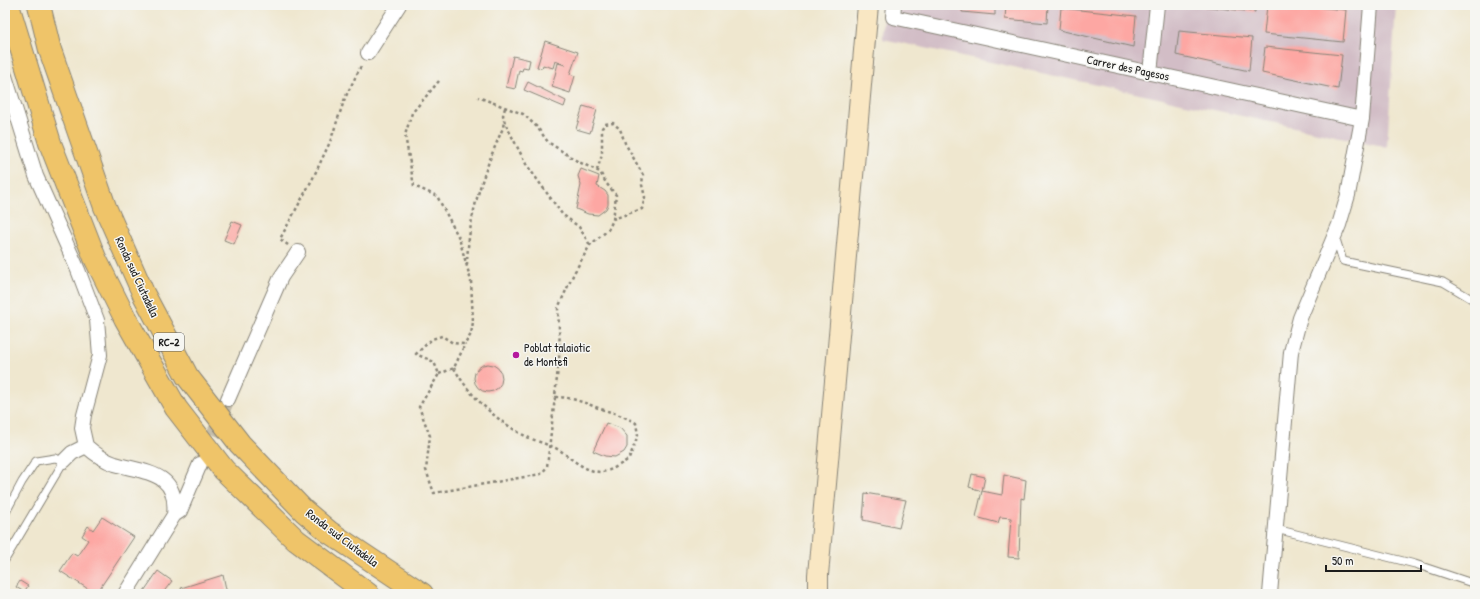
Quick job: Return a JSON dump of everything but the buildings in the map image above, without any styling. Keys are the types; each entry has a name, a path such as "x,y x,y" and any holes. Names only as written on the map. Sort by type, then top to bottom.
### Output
{"main road":[{"name":"RC-2","path":"8,5 50,143 96,258 125,318 176,408 224,470 296,540 368,594"},
{"name":"Ronda sud Ciutadella","path":"39,5 50,50 105,207 144,294 187,376 240,444 304,511 342,541 422,594"},
{"path":"812,594 818,585 868,5"}],"street":[{"path":"368,53 399,5"},
{"path":"1150,73 1157,5"},
{"path":"1270,594 1291,352 1300,318 1335,234 1348,195 1362,119 1371,5"},
{"name":"Carrer des Pagesos","path":"893,11 1150,73 1362,119"},
{"path":"5,76 36,176 78,270 97,320 100,355 84,415 82,428 86,446 104,460 159,476 167,483 173,496 175,504 174,515"},
{"path":"228,399 282,277 298,252"},
{"path":"64,462 72,453 86,446"},
{"path":"125,594 174,515 180,511 200,464"}],"lane":[{"path":"1335,234 1343,261 1444,282 1475,301"},
{"path":"5,514 22,482 36,461 55,458 64,462 5,560"},
{"path":"1276,529 1415,564 1475,584"}],"path":[{"path":"298,252 280,239 313,178 330,142 345,98 368,53"},
{"path":"439,81 412,113 405,135 414,186 437,196 458,238 471,281 473,322 471,334 454,368 439,374 419,408 430,436 426,470 434,493 541,474 547,467 560,348 558,308 574,273 590,246 608,230 613,220 616,196 600,172 577,161 548,142 537,127 523,114 478,97"},
{"path":"467,268 468,240 477,195 503,128 505,108"},
{"path":"504,117 526,164 562,214 579,227 590,246"},
{"path":"597,170 602,155 602,128 605,124 613,123 620,129 644,175 642,185 645,197 642,209 613,220"},
{"path":"439,374 437,366 434,362 416,354 432,339 442,336 453,343 465,344"},
{"path":"454,368 462,382 494,415 515,430 560,451 576,464 601,472 613,468 630,459 638,435 636,423 618,413 568,397 555,397"}],"shaded area":[{"path":"884,5 1396,5 1387,147 883,39"}],"tunnel":[{"path":"205,454 228,399"}],"place":[{"name":"Poblat talaiotic de Montefi","path":"516,355"}]}
